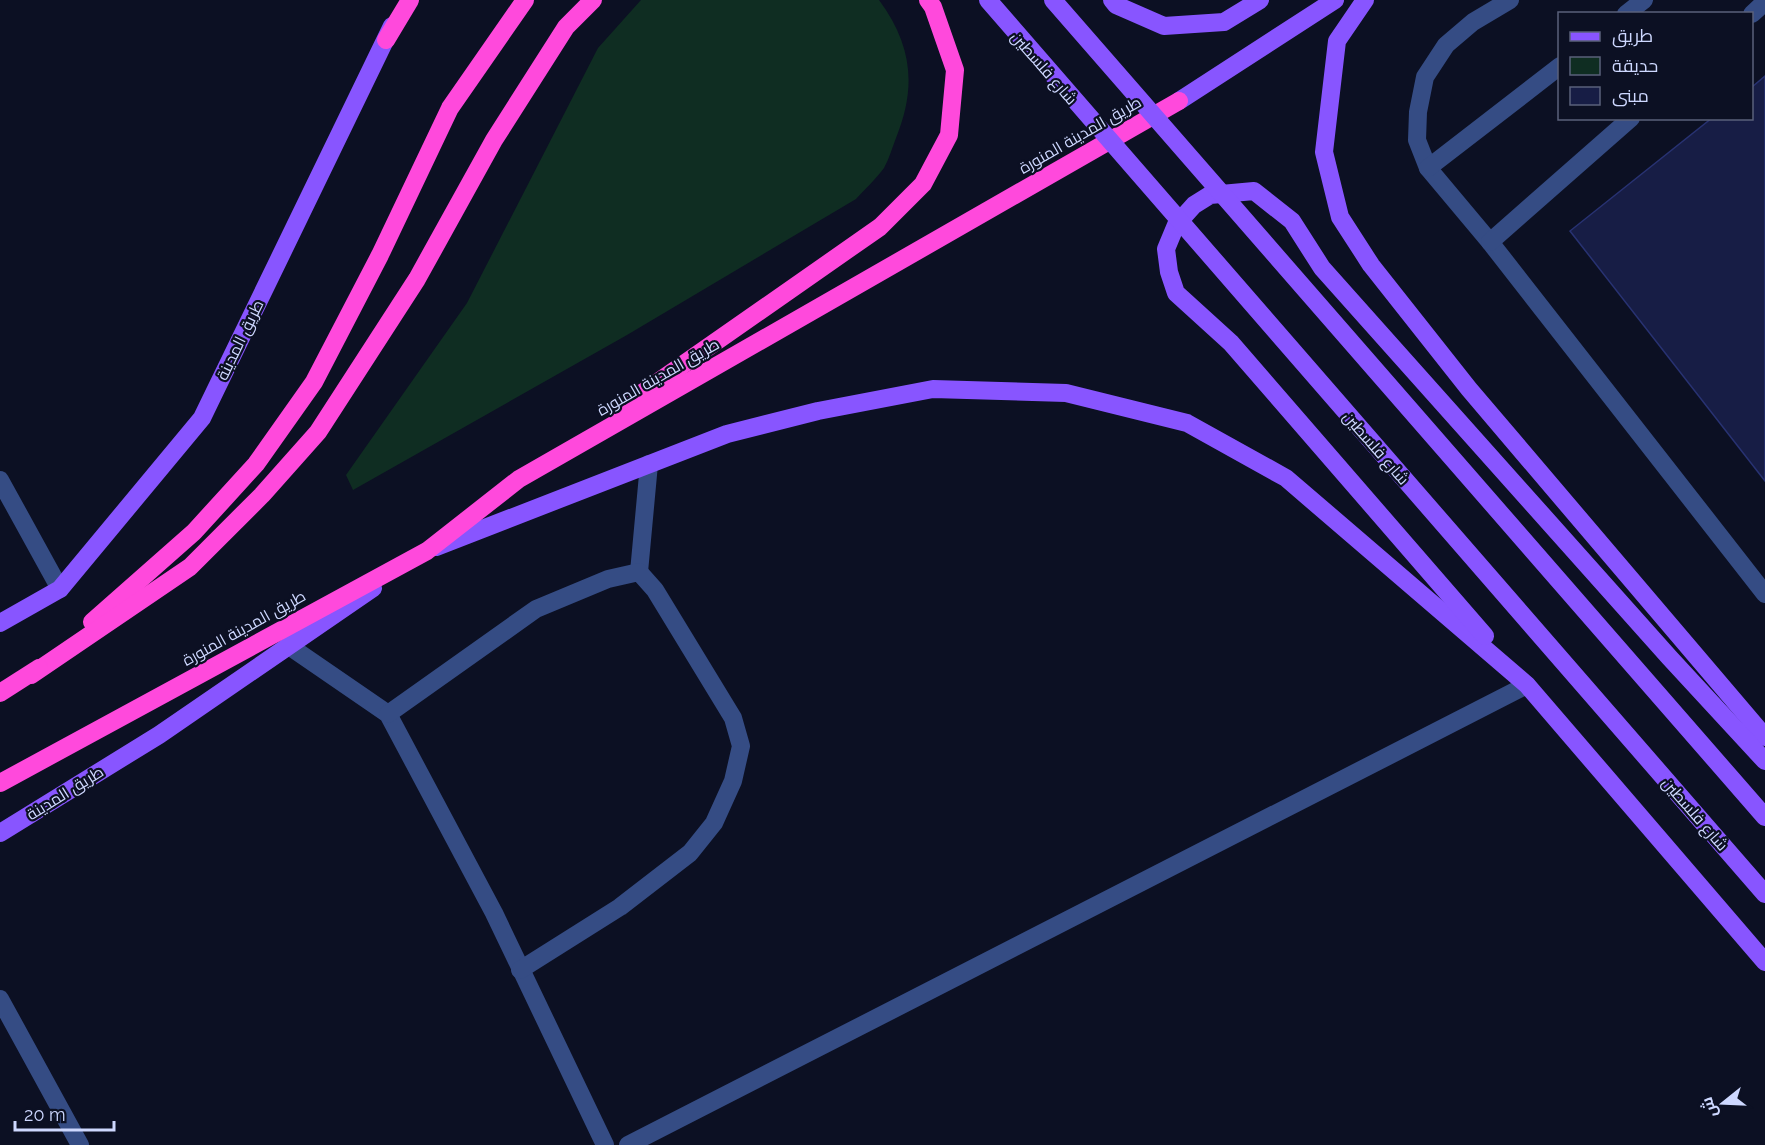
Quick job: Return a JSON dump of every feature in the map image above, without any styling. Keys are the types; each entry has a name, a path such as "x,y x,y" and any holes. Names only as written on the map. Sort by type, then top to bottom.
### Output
{"highway":[{"path":"386,40 410,0"},
{"path":"31,675 194,532 256,464 314,382 380,255 450,108 525,0"},
{"path":"0,693 31,675 190,567 262,495 318,432 417,279 494,140 566,27 593,0"},
{"path":"519,479 880,227 923,184 949,135 955,70 933,7 928,0"},
{"name":"طريق المدينة المنورة","path":"0,783 427,551 519,479 1179,101"}],"main road":[{"name":"طريق المدينة","path":"0,623 60,589 202,418 404,0"},
{"name":"شارع فلسطين","path":"988,0 1765,894"},
{"path":"1053,0 1765,817"},
{"path":"1112,0 1116,5 1164,26 1224,22 1260,0"},
{"name":"طريق المدينة المنورة","path":"1179,101 1335,0"},
{"path":"1365,0 1337,41 1324,152 1340,217 1371,265 1469,389 1756,717 1765,737"},
{"path":"1765,761 1669,657 1322,268 1292,221 1254,191 1210,195 1194,204 1176,225 1166,249 1169,272 1176,293 1231,343 1765,962"},
{"name":"طريق المدينة","path":"0,833 159,735 427,551 738,431 818,411 933,389 1066,393 1187,423 1286,478 1527,685"}],"street":[{"path":"1510,0 1473,22 1446,45 1425,77 1418,112 1417,140 1428,168 1490,242 1765,594"},
{"path":"1629,12 1644,0"},
{"path":"1753,13 1765,2"},
{"path":"1428,168 1558,68"},
{"path":"1490,242 1630,120"},
{"path":"520,970 620,907 690,853 714,823 733,781 741,746 733,718 655,590 639,572 649,464"},
{"path":"0,480 60,589"},
{"path":"388,714 537,609 608,579 639,572"},
{"path":"289,646 388,714 446,820 604,1145"},
{"path":"628,1145 1527,685"},
{"path":"0,999 80,1145"}],"green space":[{"path":"641,0 879,0 899,33 908,66 909,83 903,119 884,168 856,199 627,335 353,490 346,475 467,303 598,48"}],"building":[{"path":"1765,76 1765,481 1570,231 1709,120 1753,120 1753,86"}]}
